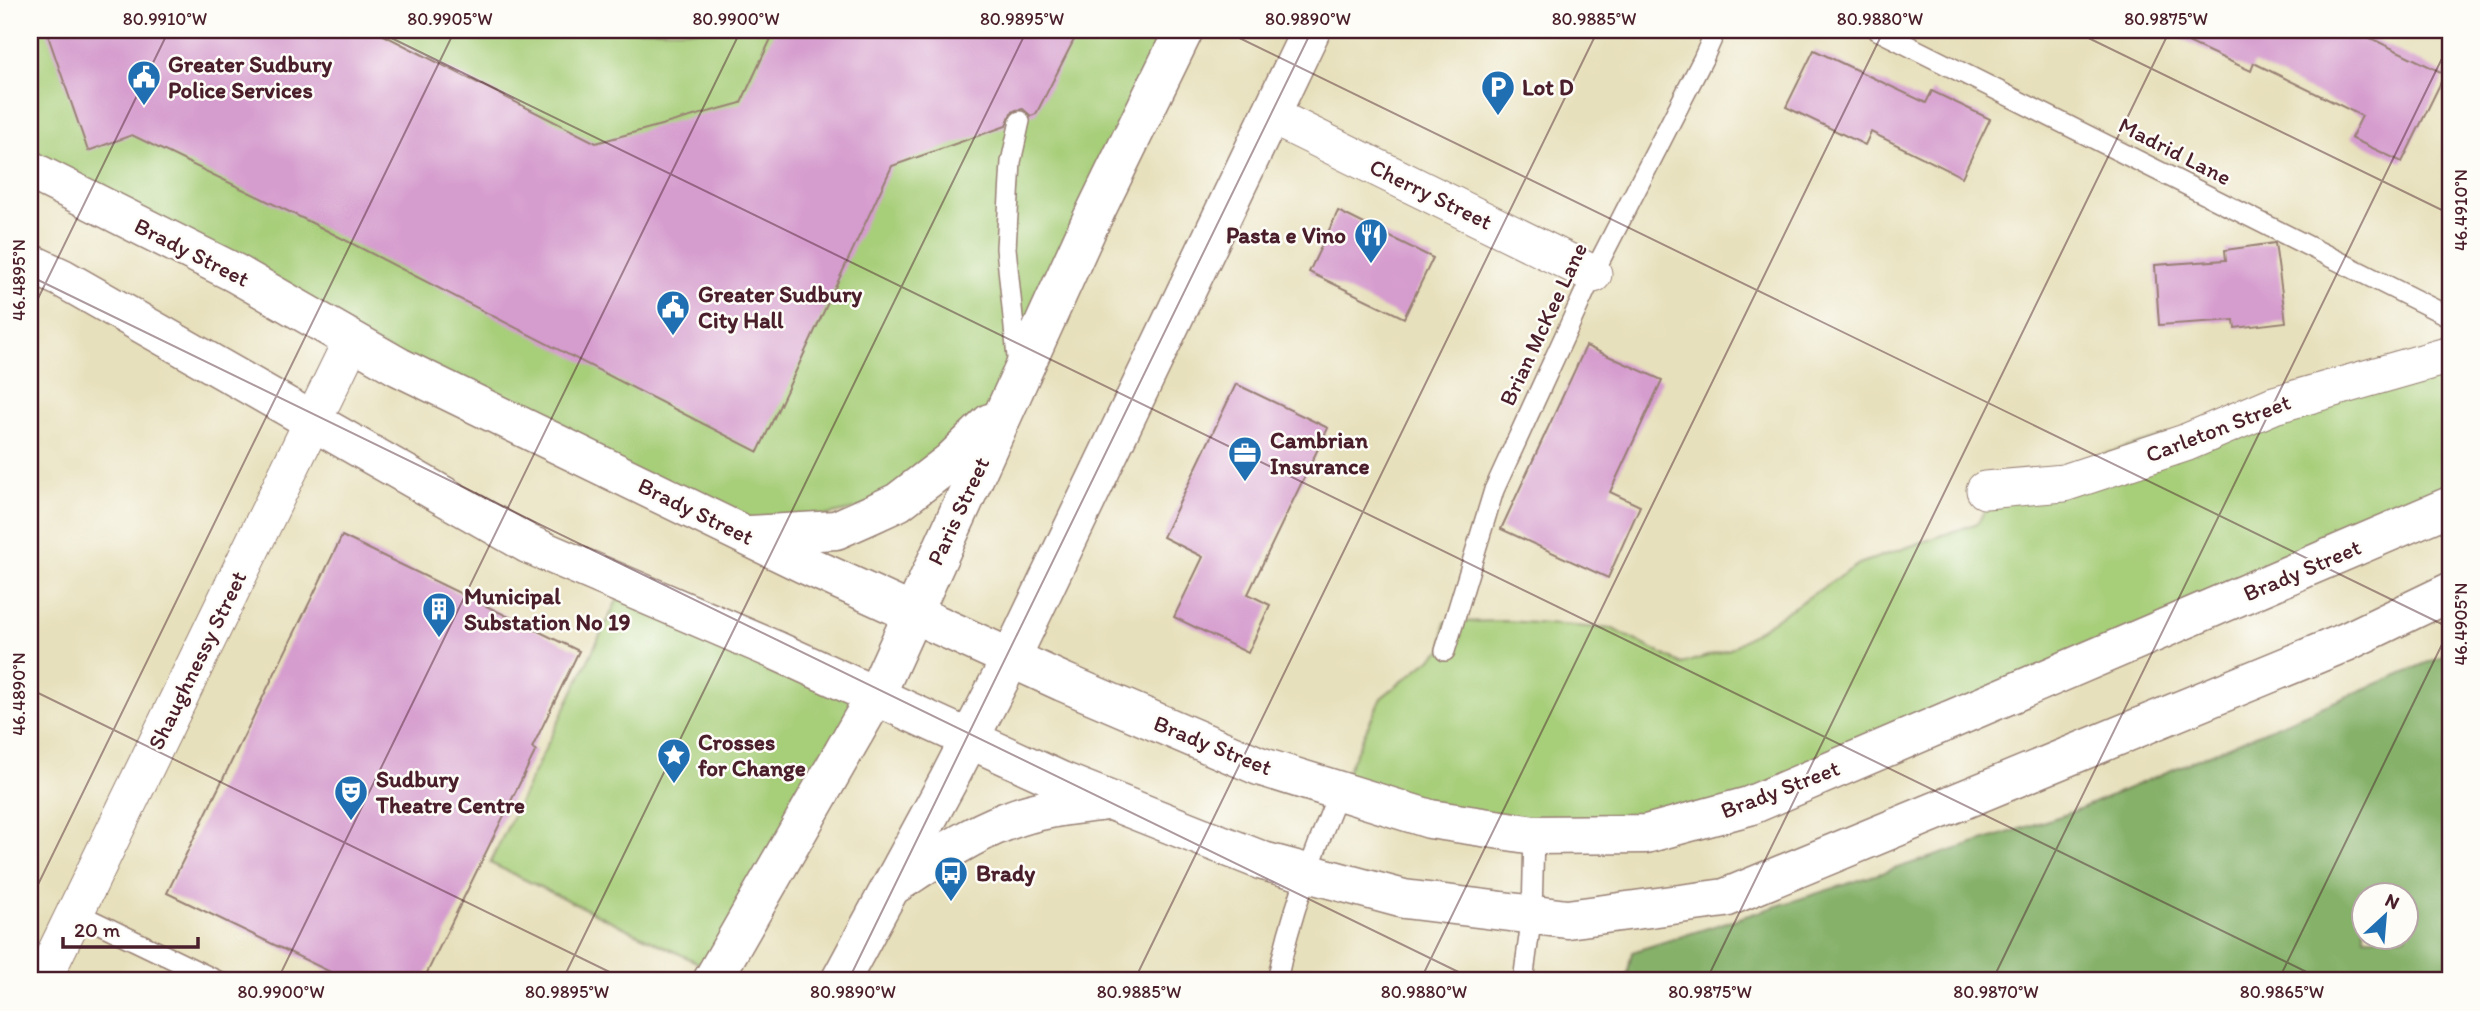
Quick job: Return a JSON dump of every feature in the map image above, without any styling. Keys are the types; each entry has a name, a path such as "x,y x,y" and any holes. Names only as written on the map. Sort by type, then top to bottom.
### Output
{"main road":[{"name":"Paris Street","path":"712,981 875,697 1089,225 1184,30"},
{"path":"840,981 1011,658 1311,30"},
{"name":"Brady Street","path":"30,170 235,273 399,367 746,536 1011,658 1258,766 1430,819 1534,835 1646,834 1749,806 2450,506"},
{"path":"30,263 74,285 528,544 777,651 968,740 1111,801 1264,861 1404,900 1567,919 1725,898 2346,642 2450,592"},
{"path":"746,536 836,530 898,502 950,462 1012,394"},
{"path":"889,888 950,849 1007,821 1050,808 1111,801"}],"street":[{"name":"Cherry Street","path":"1270,116 1593,274"},
{"name":"Shaughnessy Street","path":"42,981 352,340"},
{"name":"Carleton Street","path":"1985,490 2064,483 2185,443 2274,405 2450,355"}],"lane":[{"name":"Brian McKee Lane","path":"1445,651 1494,490 1593,274 1716,30"},
{"name":"Madrid Lane","path":"1877,30 2450,317"},
{"path":"1012,394 1006,248 1012,162 1020,121"},
{"path":"1277,981 1286,936 1306,872 1339,791"},
{"path":"1523,981 1528,961 1532,915 1534,835"},
{"path":"75,912 218,981"}],"green space":[{"path":"30,30 1180,30 1002,407 897,500 745,533 30,166"},
{"path":"2450,352 2450,503 1747,803 1534,832 1340,787 1381,698 1443,649 1445,622 1509,621 1613,629 1682,664 1730,649 1859,564 1978,523 1997,486"},
{"path":"623,588 870,700 713,970 490,863"},
{"path":"2450,653 2450,981 1626,981 1632,952 2067,814"}],"building":[{"path":"46,30 374,30 596,143 741,103 775,30 1079,30 1036,114 1031,116 1023,109 1016,110 1011,113 1006,126 892,166 758,452 310,222 132,135 88,151"},
{"path":"2162,30 2354,30 2445,74 2402,162 2351,138 2362,116 2254,63 2251,71"},
{"path":"1814,50 1926,103 1932,91 1990,119 1962,177 1871,132 1865,145 1786,107"},
{"name":"Pasta e Vino","path":"1338,211 1433,258 1404,318 1309,272"},
{"path":"2275,243 2286,322 2235,328 2234,320 2159,325 2155,265 2226,260 2225,250"},
{"path":"1586,346 1662,380 1610,492 1640,506 1608,578 1501,529"},
{"name":"Cambrian Insurance","path":"1236,384 1328,428 1248,594 1270,605 1248,653 1174,617 1203,557 1163,537"},
{"name":"Sudbury Theatre Centre","path":"342,536 579,651 532,748 536,750 423,981 349,981 167,893"}],"place":[{"name":"Greater Sudbury Police Services","path":"144,107"},
{"name":"Lot D","path":"1498,117"},
{"name":"Pasta e Vino","path":"1371,265"},
{"name":"Greater Sudbury City Hall","path":"673,337"},
{"name":"Cambrian Insurance","path":"1245,483"},
{"name":"Municipal Substation No 19","path":"439,639"},
{"name":"Crosses for Change","path":"674,785"},
{"name":"Sudbury Theatre Centre","path":"351,822"},
{"name":"Brady","path":"951,903"}]}
